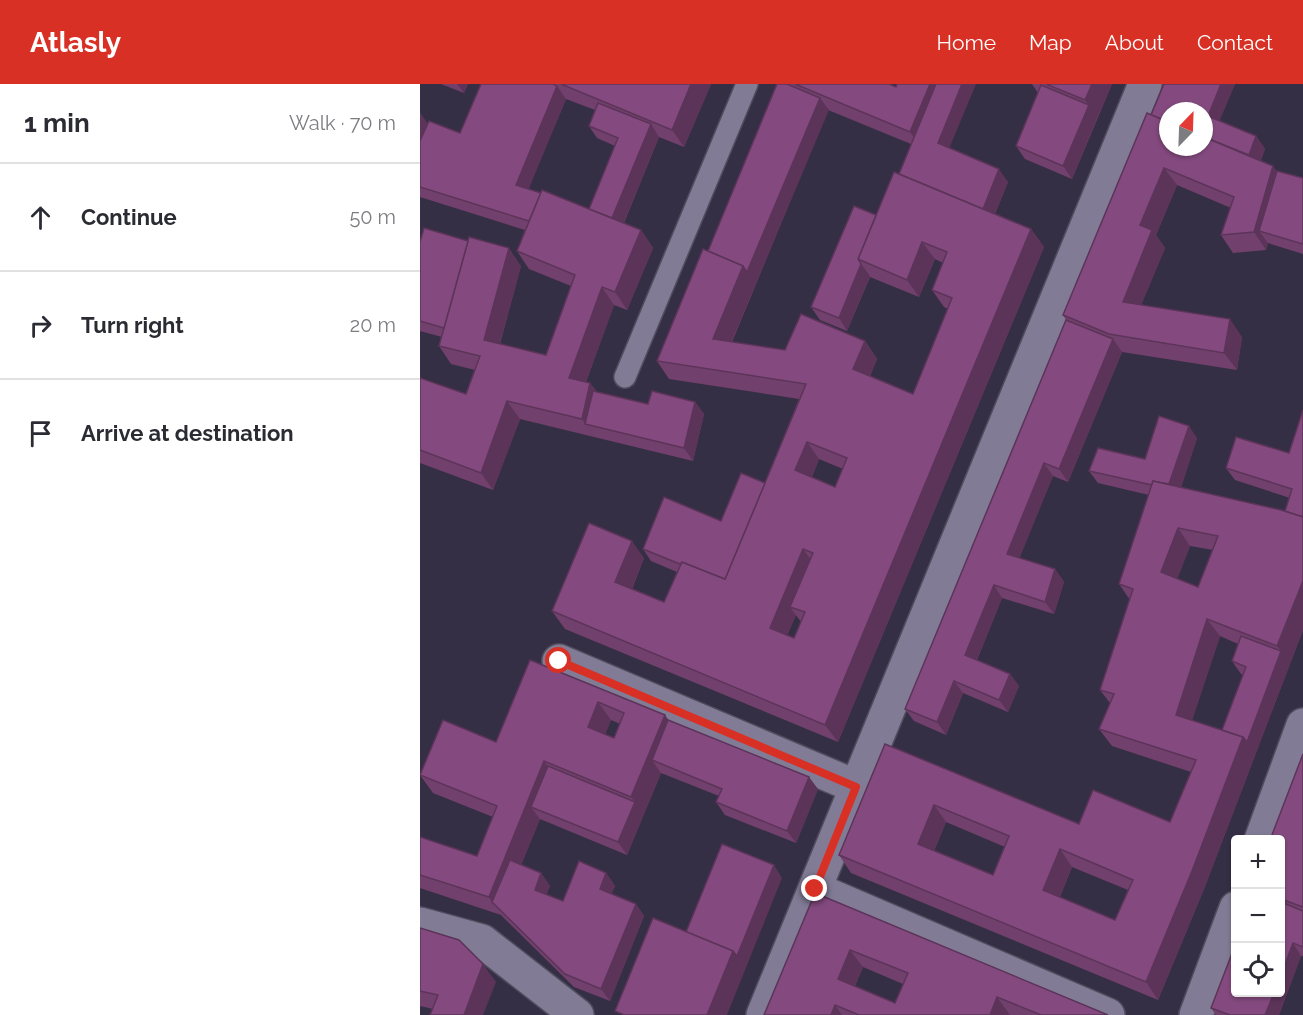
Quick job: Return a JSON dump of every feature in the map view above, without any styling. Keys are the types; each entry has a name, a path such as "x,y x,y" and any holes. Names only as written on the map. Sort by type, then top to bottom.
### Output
{"street":[{"path":"763,1015 1145,84"},
{"path":"559,661 856,787"},
{"path":"1263,835 1303,725"},
{"path":"815,889 1108,1015"},
{"path":"1196,1015 1231,921"},
{"path":"420,924 482,941 577,1015"}],"lane":[{"path":"625,376 747,84"}],"building":[{"path":"481,84 553,84 557,86 516,185 541,193 529,221 420,187 420,141 429,121 460,133"},
{"path":"561,84 691,84 672,130"},
{"path":"777,84 787,84 820,98 747,272 743,266 708,251"},
{"path":"795,84 889,84 896,87 897,84 930,84 910,132"},
{"path":"936,84 962,84 938,143 999,169 983,209 899,174"},
{"path":"1046,84 1092,84 1085,100"},
{"path":"1164,84 1221,84 1213,104 1159,102 1159,118 1151,115"},
{"path":"1041,85 1089,105 1063,166 1016,146"},
{"path":"598,103 651,124 612,218 589,209 618,138 589,126"},
{"path":"1147,113 1159,118 1159,156 1213,156 1213,141 1273,166 1254,232 1221,235 1234,197 1164,168 1140,225 1152,230 1123,302 1230,319 1224,353 1109,334 1063,315"},
{"path":"1213,118 1256,136 1249,155 1213,141"},
{"path":"1277,171 1303,178 1303,244 1259,231"},
{"path":"894,172 1031,229 825,725 552,611 589,523 632,541 615,582 664,602 682,562 725,579 806,384 657,361 703,249 743,266 713,339 785,350 801,314 865,341 853,369 913,394 952,298 932,290 947,252 922,242 907,280 858,259","holes":["807,442 847,458 835,487 795,470","803,549 813,553 790,607 805,612 794,638 770,628"]},
{"path":"542,190 641,230 615,292 602,287 569,378 590,383 582,419 507,401 481,473 420,450 420,378 466,394 480,356 439,346 469,237 509,248 484,340 546,355 575,275 517,251"},
{"path":"854,206 876,215 858,259 861,264 839,318 811,307"},
{"path":"424,228 468,241 444,328 420,321 420,242"},
{"path":"1066,320 1113,339 1059,469 1044,463 1007,554 1055,569 1045,602 994,585 965,655 1010,674 999,700 954,681 937,722 905,709"},
{"path":"593,391 648,404 652,391 695,402 684,448 585,424"},
{"path":"1303,410 1303,517 1285,511 1292,489 1226,468 1236,437 1289,453"},
{"path":"1159,416 1189,426 1169,484 1153,481 1152,485 1089,471 1098,448 1145,459"},
{"path":"741,473 765,483 725,579 643,549 664,497 721,521"},
{"path":"1153,481 1303,517 1303,581 1277,646 1207,619 1176,715 1243,737 1192,871 1146,982 839,855 885,744 1079,824 1093,790 1170,822 1196,760 1099,729 1114,694 1100,690 1133,589 1119,584","holes":["1178,528 1218,536 1198,587 1161,572","934,805 1009,836 993,875 918,844","1060,849 1133,880 1115,920 1043,890"]},
{"path":"1241,636 1281,651 1247,742 1243,737 1222,730 1246,667 1232,661"},
{"path":"530,660 665,715 631,797 544,761 489,897 420,875 420,837 477,856 497,806 420,775 443,720 496,742","holes":["598,702 624,713 614,738 588,727"]},
{"path":"668,720 809,777 787,831 716,802 722,789 652,760"},
{"path":"1303,754 1303,907 1285,900 1285,835 1272,835"},
{"path":"548,766 635,802 618,842 531,807"},
{"path":"722,844 774,865 737,956 733,951 686,932"},
{"path":"510,860 541,873 535,890 563,901 579,861 606,873 600,889 636,904 601,989 565,974 492,902"},
{"path":"815,893 1108,1015 1041,1015 997,997 990,1015 859,1015 835,1005 831,1015 764,1015","holes":["850,950 908,973 895,1003 838,979"]},
{"path":"1285,904 1303,911 1303,947 1293,943 1285,964"},
{"path":"653,918 733,951 707,1015 624,1015 615,1011"},
{"path":"420,928 459,940 483,964 464,1015 430,1015 438,995 420,991"},
{"path":"1231,956 1231,997 1272,997 1265,1015 1230,1015 1211,1008"}],"route":[{"path":"559,661 856,787 815,889"}]}
